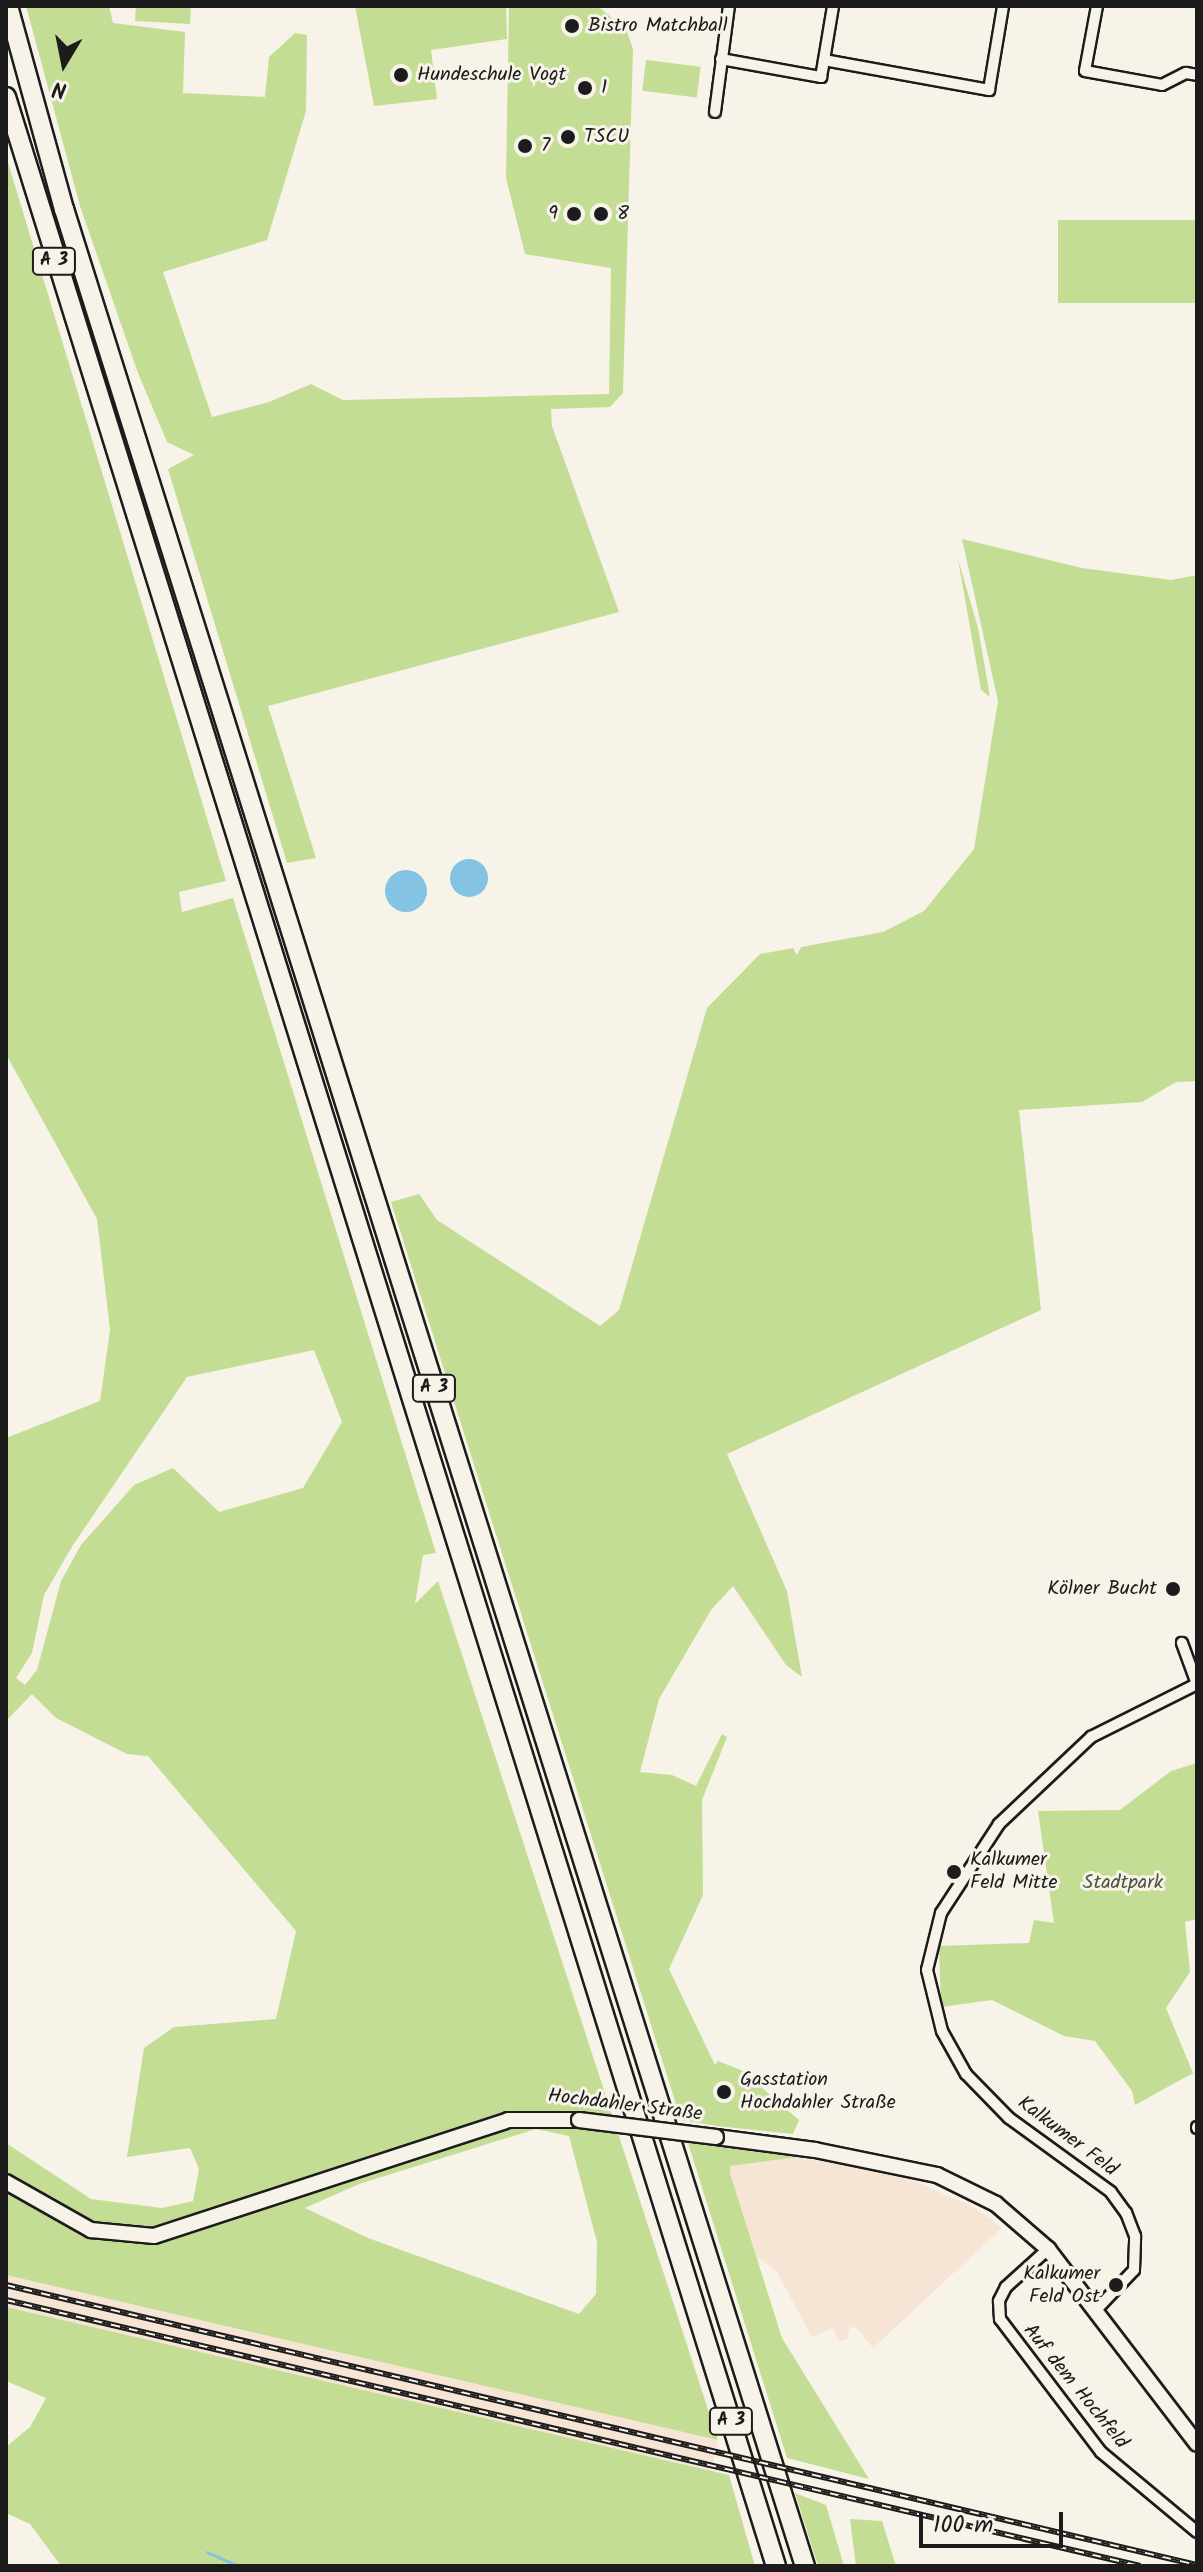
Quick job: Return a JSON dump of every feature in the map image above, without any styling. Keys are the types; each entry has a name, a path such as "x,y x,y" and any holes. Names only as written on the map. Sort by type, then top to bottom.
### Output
{"highway":[{"name":"A 3","path":"8,6 64,209 805,2566"},
{"name":"A 3","path":"6,97 776,2566"}],"main road":[{"name":"Hochdahler Straße","path":"6,2182 91,2230 154,2236 500,2122 535,2116 815,2150 937,2175 996,2204 1048,2249 1197,2444"}],"street":[{"path":"715,112 729,6"},
{"path":"721,59 821,77 833,6"},
{"path":"824,60 989,90 1003,6"},
{"path":"1097,6 1085,71 1162,85 1186,73 1197,75"},
{"path":"1182,1643 1197,1684"},
{"name":"Kalkumer Feld","path":"1096,2310 1134,2270 1138,2253 1132,2225 1111,2192 1009,2118 966,2074 935,2012 927,1970 932,1940 953,1892 985,1842 1061,1761 1110,1725 1197,1684"},
{"name":"Auf dem Hochfeld","path":"1048,2249 1006,2287 999,2301 1000,2319 1101,2452 1197,2532"}],"shaded area":[{"path":"797,2157 907,2177 977,2209 1002,2228 873,2348 857,2328 850,2327 847,2339 839,2341 833,2328 812,2337 777,2272 756,2256 730,2173 730,2166"},
{"path":"6,2275 718,2439 711,2471 6,2308"}],"green space":[{"path":"26,6 109,6 113,23 185,32 183,93 265,97 269,57 295,33 307,35 306,111 267,240 163,272 212,417 269,402 311,384 343,400 609,394 611,268 525,254 506,178 509,6 597,6 626,29 633,49 623,393 610,407 551,409 552,426 619,612 268,706 316,858 287,863 168,469 194,455 167,442 138,373 80,206"},
{"path":"136,6 191,6 190,24 135,21"},
{"name":"Hundeschule Vogt","path":"355,6 506,6 507,39 431,50 437,99 374,106"},
{"path":"646,60 701,67 697,97 642,91"},
{"path":"6,156 226,881 179,892 182,912 233,898 436,1553 423,1555 415,1604 438,1581 718,2440 6,2275 6,2143 91,2199 162,2208 193,2201 199,2169 190,2148 127,2157 144,2048 174,2027 276,2019 296,1931 148,1756 127,1754 56,1718 32,1694 6,1721 6,1438 100,1401 110,1330 97,1219 6,1054","holes":["314,1350 342,1422 303,1488 219,1512 173,1468 134,1485 81,1545 61,1581 37,1670 25,1685 16,1678 32,1653 44,1595 73,1545 187,1377","536,2129 569,2136 597,2242 596,2294 579,2314 368,2238 305,2208 359,2184"]},
{"path":"1058,220 1197,220 1197,303 1058,303"},
{"path":"962,539 1082,568 1171,580 1197,575 1197,1081 1176,1082 1142,1102 1019,1110 1041,1310 727,1454 787,1591 802,1677 786,1665 733,1586 711,1610 659,1699 640,1772 672,1775 696,1786 722,1734 727,1737 702,1800 703,1895 669,1969 715,2065 718,2061 743,2071 799,2120 793,2134 717,2126 681,2120 391,1202 419,1194 437,1220 600,1326 619,1310 707,1008 760,954 793,948 797,955 801,947 883,932 924,911 974,849 998,701"},
{"path":"958,559 978,628 990,697 981,690"},
{"name":"Stadtpark","path":"1197,1763 1197,1919 1185,1922 1190,1972 1166,2008 1193,2073 1135,2105 1132,2091 1095,2041 1064,2036 992,2000 941,2007 939,1946 1029,1943 1034,1920 1054,1923 1038,1811 1120,1810 1171,1771"},
{"path":"688,2143 797,2157 730,2166 730,2173 782,2338 869,2479 787,2458"},
{"path":"6,2307 729,2475 755,2566 61,2566 30,2524 6,2513 6,2447 30,2427 46,2398 6,2381"},
{"path":"795,2493 826,2505 844,2566 818,2566"},
{"path":"850,2519 882,2521 896,2566 856,2566"}],"water":[{"path":"469,859 483,864 488,878 483,892 469,897 455,892 450,878 455,864"},
{"path":"406,870 421,876 427,891 421,906 406,912 391,906 385,891 391,876"}],"waterway":[{"path":"207,2552 238,2566"}],"railway":[{"path":"6,2285 1197,2565"},
{"path":"6,2300 1140,2566"}],"place":[{"name":"Bistro Matchball","path":"572,26"},
{"name":"Hundeschule Vogt","path":"401,75"},
{"name":"1","path":"585,88"},
{"name":"TSCU","path":"568,137"},
{"name":"7","path":"525,146"},
{"name":"9","path":"574,214"},
{"name":"8","path":"601,214"},
{"name":"Kölner Bucht","path":"1173,1589"},
{"name":"Kalkumer Feld Mitte","path":"954,1872"},
{"name":"Gasstation Hochdahler Straße","path":"724,2092"},
{"name":"Kalkumer Feld Ost","path":"1116,2285"}]}
